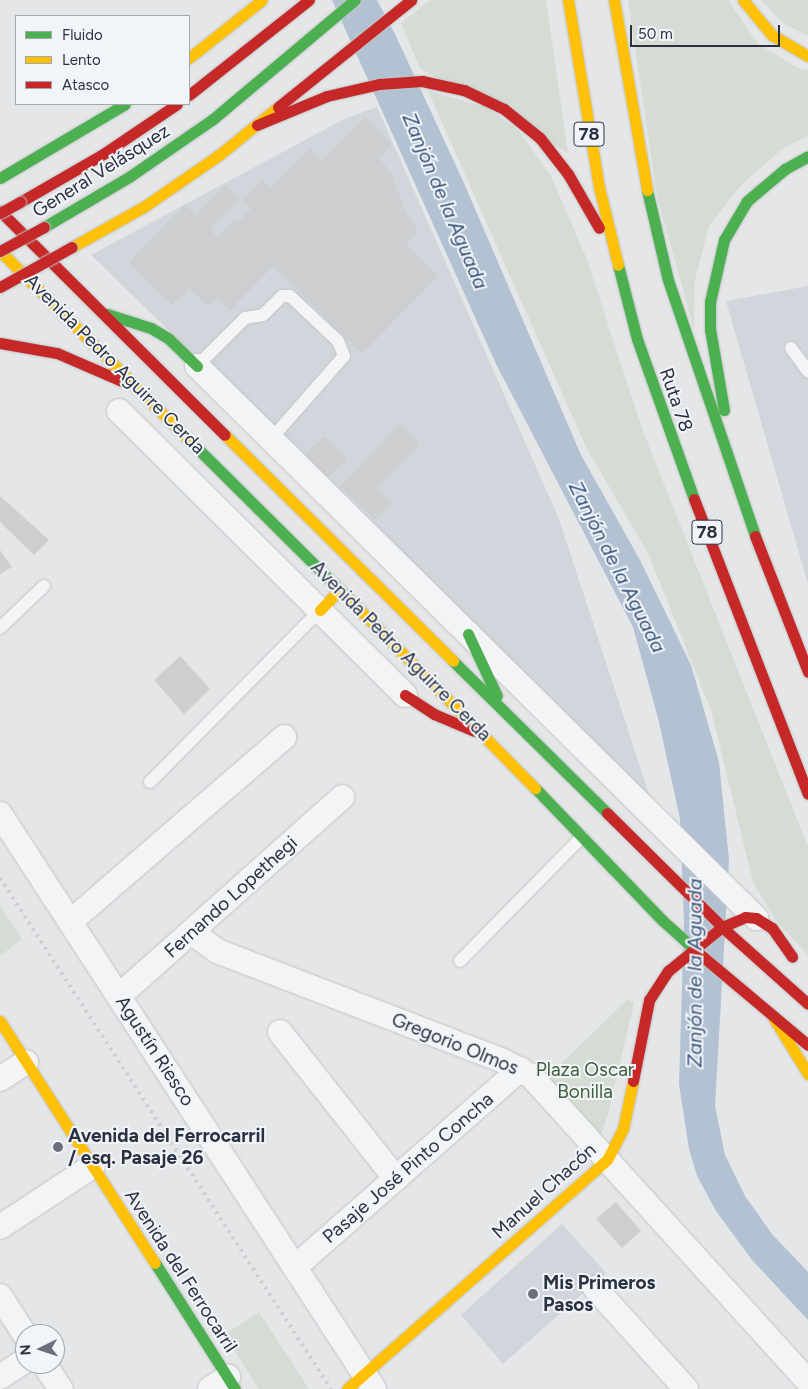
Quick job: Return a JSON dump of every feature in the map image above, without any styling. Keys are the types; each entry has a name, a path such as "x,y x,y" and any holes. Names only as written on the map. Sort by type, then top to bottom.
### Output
{"main road":[{"path":"190,57 262,0"},
{"path":"190,94 309,0"},
{"name":"General Velásquez","path":"0,251 44,227 172,148 250,90 356,0"},
{"path":"0,288 145,206 257,125 337,62 411,0"},
{"name":"Ruta 78","path":"568,0 585,117 617,266 670,438 808,794"},
{"name":"Ruta 78","path":"614,0 626,93 657,237 684,334 740,497 808,672"},
{"path":"743,0 772,35 808,56"},
{"path":"257,125 304,104 360,87 422,81 484,97 534,133 568,174 617,266"},
{"path":"0,178 124,105"},
{"name":"General Velásquez","path":"0,212 103,154 176,105"},
{"path":"740,497 713,356 710,329 712,279 724,240 747,201 785,169 808,156"},
{"name":"Avenida Pedro Aguirre Cerda","path":"0,212 104,312 505,714 740,945 808,1004"},
{"name":"Avenida Pedro Aguirre Cerda","path":"0,251 141,388 485,735 671,929 739,990 808,1045"},
{"path":"104,312 151,328 169,339 197,366"},
{"path":"0,343 56,354 141,388"},
{"path":"320,610 340,589"},
{"path":"468,634 505,714"},
{"path":"405,694 434,714 485,735"},
{"path":"722,927 748,922 772,928 792,957"},
{"path":"748,922 803,966"},
{"name":"Manuel Chacón","path":"362,1384 607,1160 623,1129 649,1000 670,968 722,927"},
{"path":"772,1017 808,1074"},
{"name":"Avenida del Ferrocarril","path":"0,1021 93,1166 225,1385"}],"street":[{"path":"197,366 668,833 748,922"},
{"name":"Avenida Pedro Aguirre Cerda","path":"119,411 405,694"},
{"path":"70,922 284,737"},
{"name":"Fernando Lopethegi","path":"119,996 342,797"},
{"name":"Agustín Riesco","path":"0,814 295,1267 362,1384"},
{"name":"Gregorio Olmos","path":"191,932 217,951 520,1070 531,1076 607,1160 799,1382"},
{"path":"280,1032 396,1179"},
{"path":"0,1079 26,1062"},
{"name":"Pasaje José Pinto Concha","path":"295,1267 520,1070"},
{"path":"0,1227 93,1166"},
{"path":"595,1288 686,1389"},
{"path":"0,1296 18,1324"},
{"path":"0,1377 15,1367"},
{"path":"51,1374 61,1389"}],"lane":[{"path":"197,366 245,318 263,315 282,296 290,296 338,341 344,356 271,439"},
{"path":"791,348 808,371"},
{"path":"0,628 44,586"},
{"path":"150,782 320,610"},
{"path":"460,961 582,837"}],"shaded area":[{"path":"377,107 559,519 650,797 91,255 344,119"},
{"path":"808,286 808,584 726,301"},
{"name":"Mis Primeros Pasos","path":"562,1224 606,1273 503,1364 461,1315"}],"green space":[{"path":"430,0 546,0 568,153 420,68 401,23"},
{"path":"628,0 728,0 758,44 800,69 808,70 808,135 781,150 741,185 709,226 695,280 694,329 657,196"},
{"path":"761,0 808,0 808,36 782,22"},
{"path":"428,91 486,107 518,130 551,176 586,257 643,431 808,847 808,955 776,921 753,882 711,710 648,553 587,449"},
{"path":"0,906 22,939 0,956"},
{"name":"Plaza Oscar Bonilla","path":"628,999 634,1003 608,1114 597,1145 545,1079"},
{"path":"259,1312 309,1389 259,1389 224,1335"}],"water":[{"name":"Zanjón de la Aguada","path":"332,0 377,0 395,34 463,181 581,455 640,560 691,665 719,762 729,860 715,1106 725,1155 745,1196 772,1234 808,1272 808,1320 752,1260 716,1211 697,1176 689,1149 679,1084 684,922 680,819 659,722 633,627 497,366"}],"building":[{"path":"365,117 392,144 379,158 391,173 406,213 418,231 406,244 438,276 362,354 273,266 230,310 217,298 208,307 189,288 172,305 129,262 185,205 196,215 225,185 240,199 210,229 217,237 235,219 238,222 251,209 243,200 263,180 271,188 310,149 322,161"},
{"path":"400,424 420,444 377,488 392,503 375,520 340,486"},
{"path":"324,436 347,459 328,477 305,454"},
{"path":"0,496 49,540 34,555 0,522"},
{"path":"0,550 12,567 0,574"},
{"path":"180,656 210,689 184,714 154,680"},
{"path":"616,1202 641,1231 622,1248 596,1219"}],"railway":[{"path":"0,878 331,1389"}],"traffic: fast":[{"path":"44,227 129,177 213,119 355,0"},
{"path":"0,178 123,105"},
{"path":"724,410 710,329 710,302 724,240 747,201 785,169 808,156"},
{"path":"647,190 668,280 755,536"},
{"path":"618,265 637,339 694,499"},
{"path":"107,314 151,328 169,339 197,366"},
{"path":"191,442 348,598"},
{"path":"468,634 497,696"},
{"path":"453,661 607,813"},
{"path":"535,788 662,920 702,956"},
{"path":"155,1263 235,1389"}],"traffic: slow":[{"path":"190,57 262,0"},
{"path":"568,0 599,187 618,265"},
{"path":"614,0 647,190"},
{"path":"743,0 772,35 808,56"},
{"path":"72,247 145,206 219,155 278,107"},
{"path":"0,251 191,442"},
{"path":"225,435 453,661"},
{"path":"320,610 340,589"},
{"path":"348,598 535,788"},
{"path":"773,1017 808,1074"},
{"path":"0,1021 155,1263"},
{"path":"347,1389 607,1160 623,1129 633,1081"}],"traffic: jam":[{"path":"190,94 309,0"},
{"path":"278,107 411,0"},
{"path":"257,125 327,96 379,84 422,81 464,90 504,109 540,138 568,174 599,228"},
{"path":"20,202 103,154 176,105"},
{"path":"0,213 20,202"},
{"path":"0,211 225,435"},
{"path":"0,251 44,227"},
{"path":"0,287 72,247"},
{"path":"0,343 57,353 124,382"},
{"path":"694,499 808,794"},
{"path":"755,536 808,672"},
{"path":"405,695 434,714 474,731"},
{"path":"607,813 722,927 808,1004"},
{"path":"633,1081 649,1000 668,971 722,927 745,917 756,918 772,928 792,957"},
{"path":"702,956 808,1045"}],"place":[{"name":"Avenida del Ferrocarril / esq. Pasaje 26","path":"58,1147"},
{"name":"Mis Primeros Pasos","path":"533,1294"}]}
